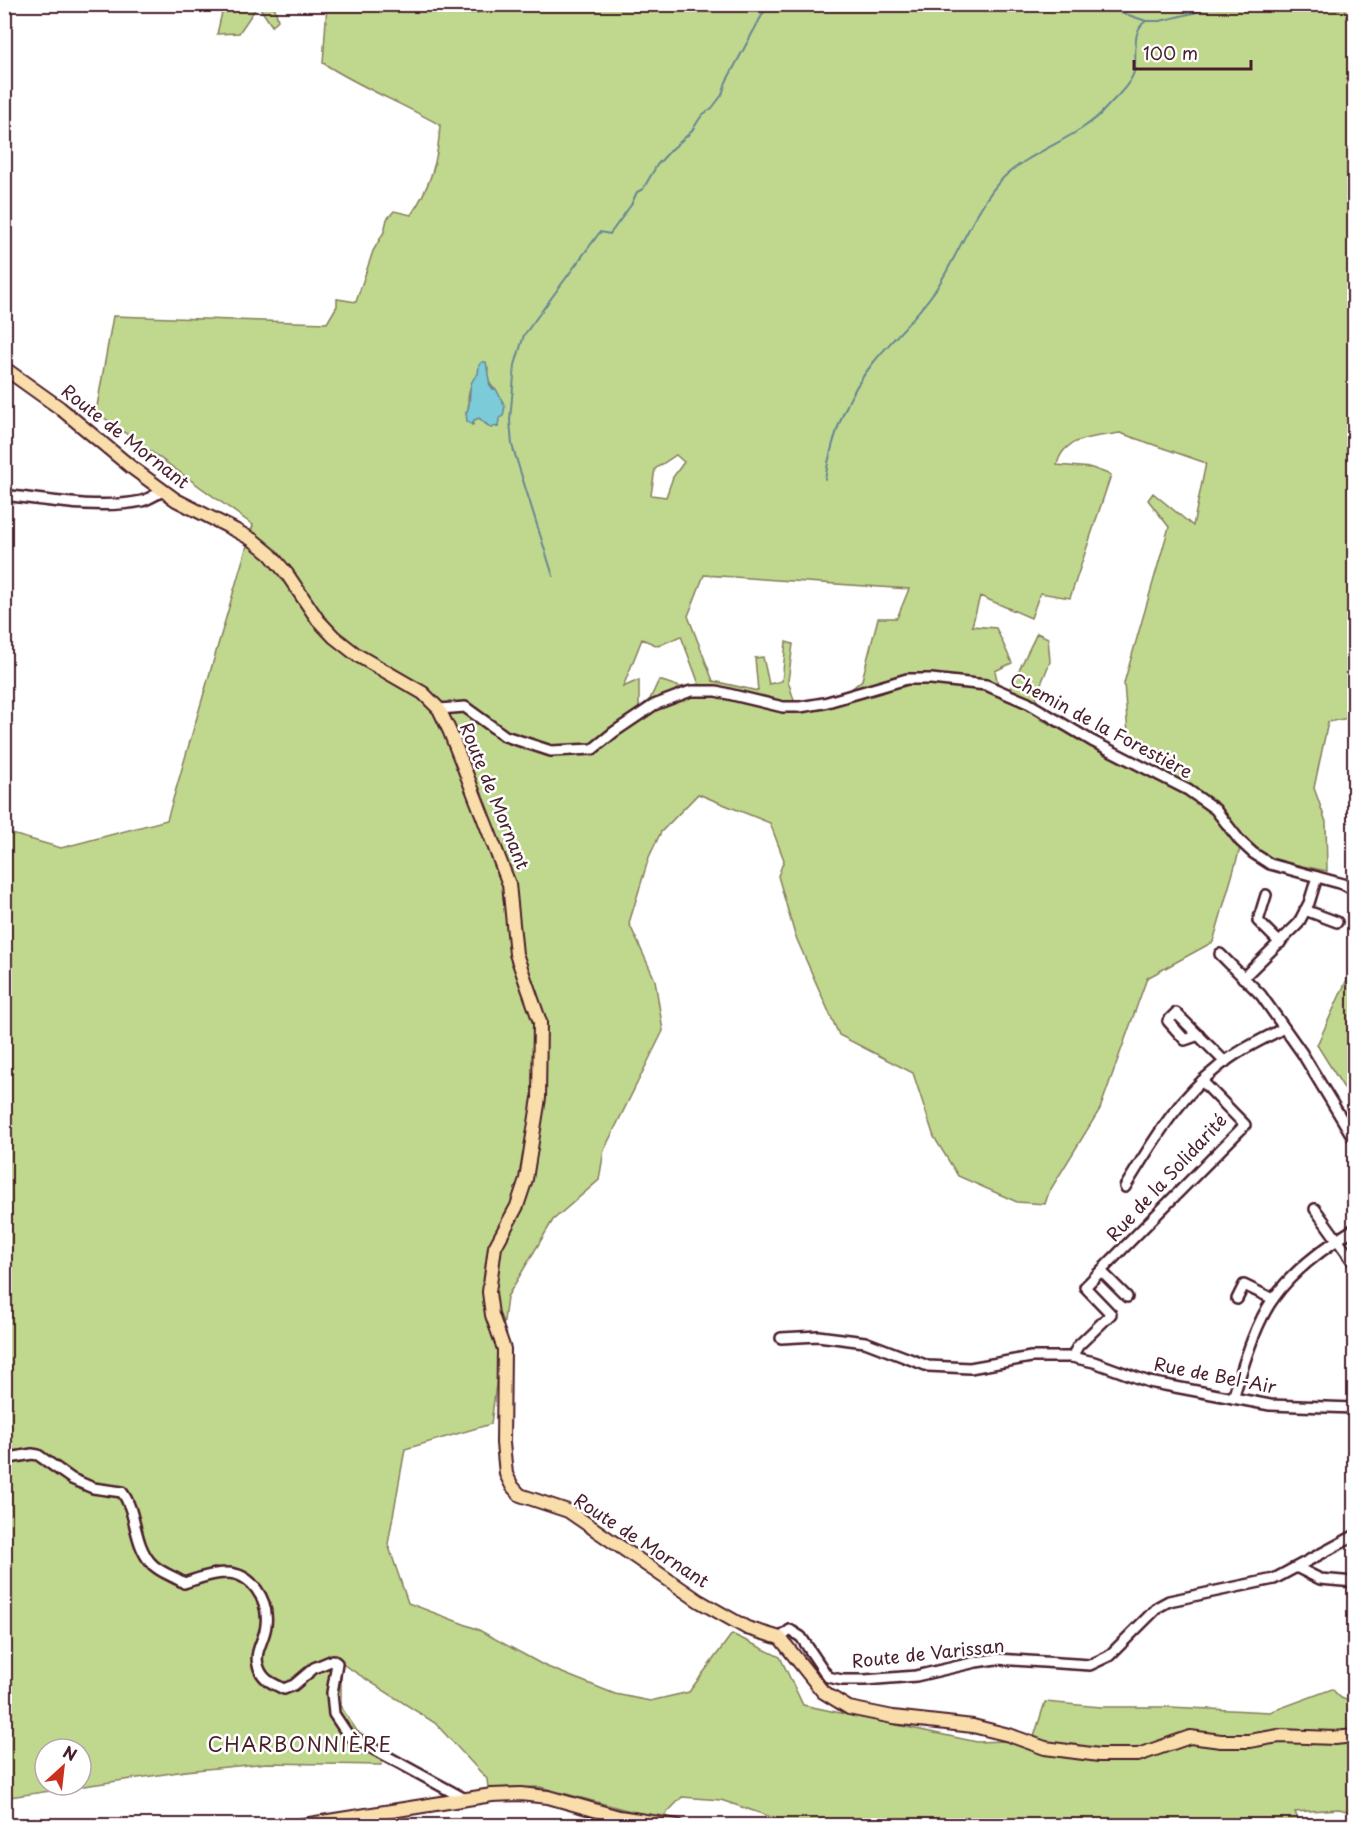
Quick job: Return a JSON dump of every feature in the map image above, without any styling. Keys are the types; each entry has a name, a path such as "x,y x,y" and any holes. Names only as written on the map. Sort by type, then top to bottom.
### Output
{"main road":[{"name":"Route de Mornant","path":"4,368 60,408 131,467 176,500 253,540 270,554 287,574 318,620 334,638 357,655 423,693 439,710 450,732 509,884 516,954 540,1022 539,1098 526,1179 517,1206 495,1248 489,1292 492,1315 504,1349 503,1443 506,1474 520,1495 568,1511 699,1601 747,1628 780,1638"},
{"path":"780,1638 823,1692 849,1708 893,1717 973,1726 1009,1735 1045,1748 1072,1753 1138,1755 1190,1737 1221,1741 1249,1741 1279,1736 1354,1736"},
{"path":"297,1826 465,1799 511,1794 548,1797 620,1817 678,1826"}],"street":[{"path":"4,495 78,503 112,503 143,501 163,491"},
{"name":"Chemin de la Forestière","path":"439,710 465,707 505,736 551,751 593,749 654,705 691,690 716,691 760,702 800,707 824,703 907,679 932,679 986,685 1028,703 1092,741 1188,790 1215,809 1240,841 1270,864 1343,884 1354,890"},
{"path":"1243,978 1298,924 1317,877"},
{"path":"1266,895 1258,921 1280,943"},
{"path":"1305,910 1337,922"},
{"path":"1220,954 1261,995 1302,1053 1354,1139"},
{"path":"1125,1187 1160,1130 1178,1106 1202,1081 1225,1062 1284,1028"},
{"path":"1199,1035 1225,1062"},
{"name":"Rue de la Solidarité","path":"1101,1271 1245,1125 1202,1081"},
{"path":"1315,1209 1354,1263"},
{"path":"1233,1398 1262,1318 1273,1299 1308,1261 1354,1229"},
{"path":"1072,1357 1078,1346 1111,1314 1085,1287 1101,1271 1127,1297"},
{"path":"1237,1299 1244,1285 1273,1299"},
{"name":"Rue de Bel-Air","path":"782,1338 818,1336 865,1342 928,1366 970,1368 1031,1358 1072,1357 1094,1362 1149,1382 1270,1405 1354,1408"},
{"path":"4,1459 38,1455 72,1479 93,1488 122,1492 127,1500 138,1536 151,1563 162,1572 184,1583 226,1573 242,1577 257,1588 266,1605 266,1626 259,1646 258,1664 265,1680 284,1689 294,1685 314,1668 333,1660 337,1663 332,1693 334,1714 348,1735 465,1799"},
{"name":"Route de Varissan","path":"780,1638 790,1630 801,1637 828,1677 842,1680 916,1676 996,1659 1090,1665 1109,1656 1158,1607 1169,1601 1274,1580 1354,1536"},
{"path":"1298,1568 1320,1578 1354,1582"}],"green space":[{"path":"214,5 258,5 239,33 217,34 223,8 214,7"},
{"path":"258,5 274,5 278,20 272,26"},
{"path":"327,5 1354,5 1354,717 1328,722 1314,788 1326,822 1327,871 1272,860 1243,838 1213,942 1147,978 1100,1109 1049,1192 1045,1204 1017,1202 958,1176 934,1137 913,1073 839,1035 795,935 778,876 784,860 770,823 698,794 661,832 649,857 629,923 655,980 663,1031 604,1150 599,1180 553,1220 507,1297 491,1424 405,1449 388,1544 408,1603 477,1629 545,1666 615,1694 650,1701 689,1692 732,1634 780,1657 803,1705 977,1742 1033,1740 1045,1702 1101,1707 1170,1707 1270,1712 1332,1689 1341,1698 1354,1703 1354,1813 1339,1809 1295,1812 1301,1826 798,1826 721,1800 682,1797 661,1819 540,1787 488,1788 487,1779 435,1723 341,1663 341,1707 357,1731 387,1749 381,1765 267,1763 185,1771 93,1785 93,1737 33,1737 33,1794 10,1797 5,1787 5,832 61,848 167,820 253,525 96,412 113,316 327,323 337,306 337,299 356,302 373,251 384,232 387,219 394,211 411,215 424,193 435,161 440,125 351,80 323,63","holes":["488,368 489,382 499,397 498,427 487,425 479,418 474,420 473,424 466,413 470,389 477,377","1120,433 1206,463 1193,526 1153,493 1148,500 1169,527 1124,683 1128,734 1163,764 1161,780 1040,719 1036,696 1050,662 1048,638 1037,633 1006,697 1000,694 995,671 1012,663 996,628 972,626 980,596 1031,618 1040,593 1070,598 1111,475 1092,468 1057,465 1060,455 1073,443","676,455 684,462 673,477 666,497 651,495 655,469","704,575 909,589 897,618 878,618 862,680 835,703 797,710 788,681 793,644 786,642 782,681 769,684 763,657 755,658 758,691 713,681 688,616","681,636 699,684 680,687 659,680 650,699 639,708 639,680 623,687 642,639 658,646"]},
{"path":"1354,964 1354,1086 1347,1093 1317,1045"}],"water":[{"path":"486,362 490,386 496,389 505,406 498,427 491,428 479,418 474,420 472,425 467,421 466,413 471,383 478,374 479,365"}],"waterway":[{"path":"424,4 436,11 458,14 480,12 487,4"},
{"path":"553,576 512,445 510,420 515,365 524,335 600,232 610,234 631,205 637,192 643,189 657,165 691,132 702,115 712,108 722,95 726,82 768,4"},
{"path":"934,4 950,4"},
{"path":"1084,4 1114,10 1146,21 1160,21 1217,4"},
{"path":"825,479 836,433 855,389 873,363 938,286 994,188 1004,177 1028,159 1096,118 1122,91 1134,72 1136,37 1141,25 1146,21"}],"district":[{"name":"CHARBONNIÈRE","path":"300,1745"}]}
